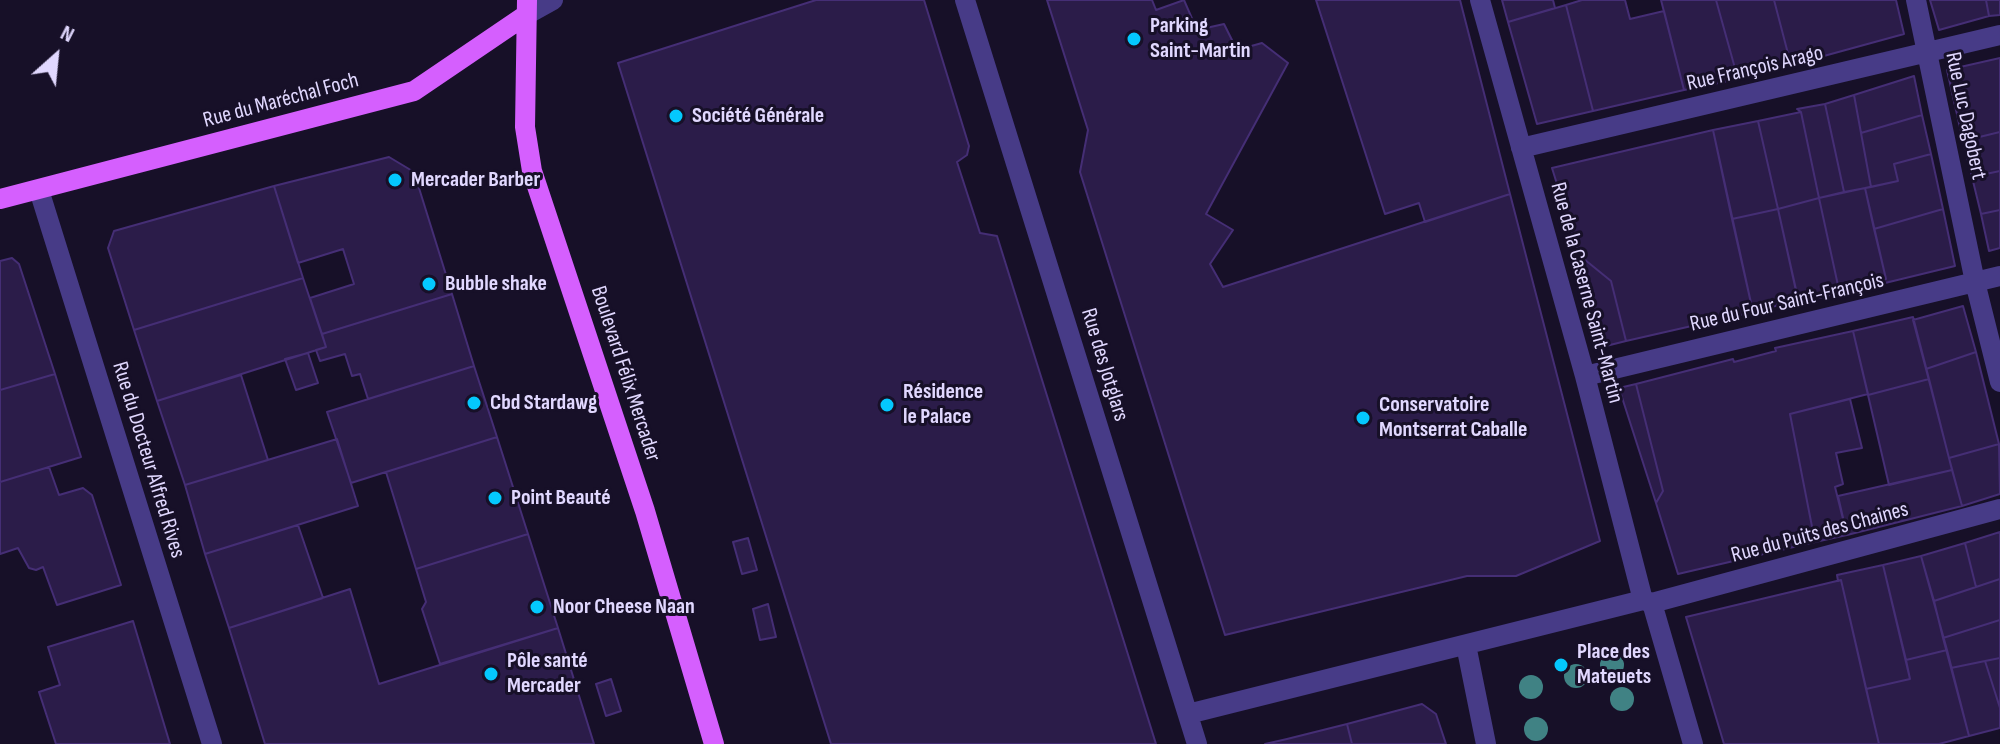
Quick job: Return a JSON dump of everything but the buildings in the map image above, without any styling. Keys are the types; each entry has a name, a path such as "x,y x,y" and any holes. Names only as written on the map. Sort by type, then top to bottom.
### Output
{"main road":[{"name":"Rue du Maréchal Foch","path":"0,199 414,91 526,7"},
{"name":"Boulevard Félix Mercader","path":"526,7 525,127 532,171 645,511 714,744"}],"street":[{"name":"Rue du Maréchal Foch","path":"526,7 553,0"},
{"name":"Rue des Jotglars","path":"965,0 1197,744"},
{"name":"Rue de la Caserne Saint-Martin","path":"1480,0 1648,601"},
{"name":"Rue Luc Dagobert","path":"1916,0 1975,282 2000,382"},
{"name":"Rue François Arago","path":"1521,148 2000,35"},
{"name":"Rue du Docteur Alfred Rives","path":"39,190 212,744"},
{"name":"Rue du Four Saint-François","path":"1585,376 2000,276"},
{"name":"Rue du Puits des Chaines","path":"1648,601 2000,509"},
{"path":"1188,714 1648,601 1693,744"},
{"path":"1466,645 1486,744"}],"place":[{"name":"Parking Saint-Martin","path":"1134,39"},
{"name":"Société Générale","path":"676,116"},
{"name":"Mercader Barber","path":"395,180"},
{"name":"Bubble shake","path":"429,284"},
{"name":"Cbd Stardawg","path":"474,403"},
{"name":"Résidence le Palace","path":"887,405"},
{"name":"Conservatoire Montserrat Caballe","path":"1363,418"},
{"name":"Point Beauté","path":"495,498"},
{"name":"Noor Cheese Naan","path":"537,607"},
{"name":"Place des Mateuets","path":"1561,665"},
{"name":"Pôle santé Mercader","path":"491,674"}]}
